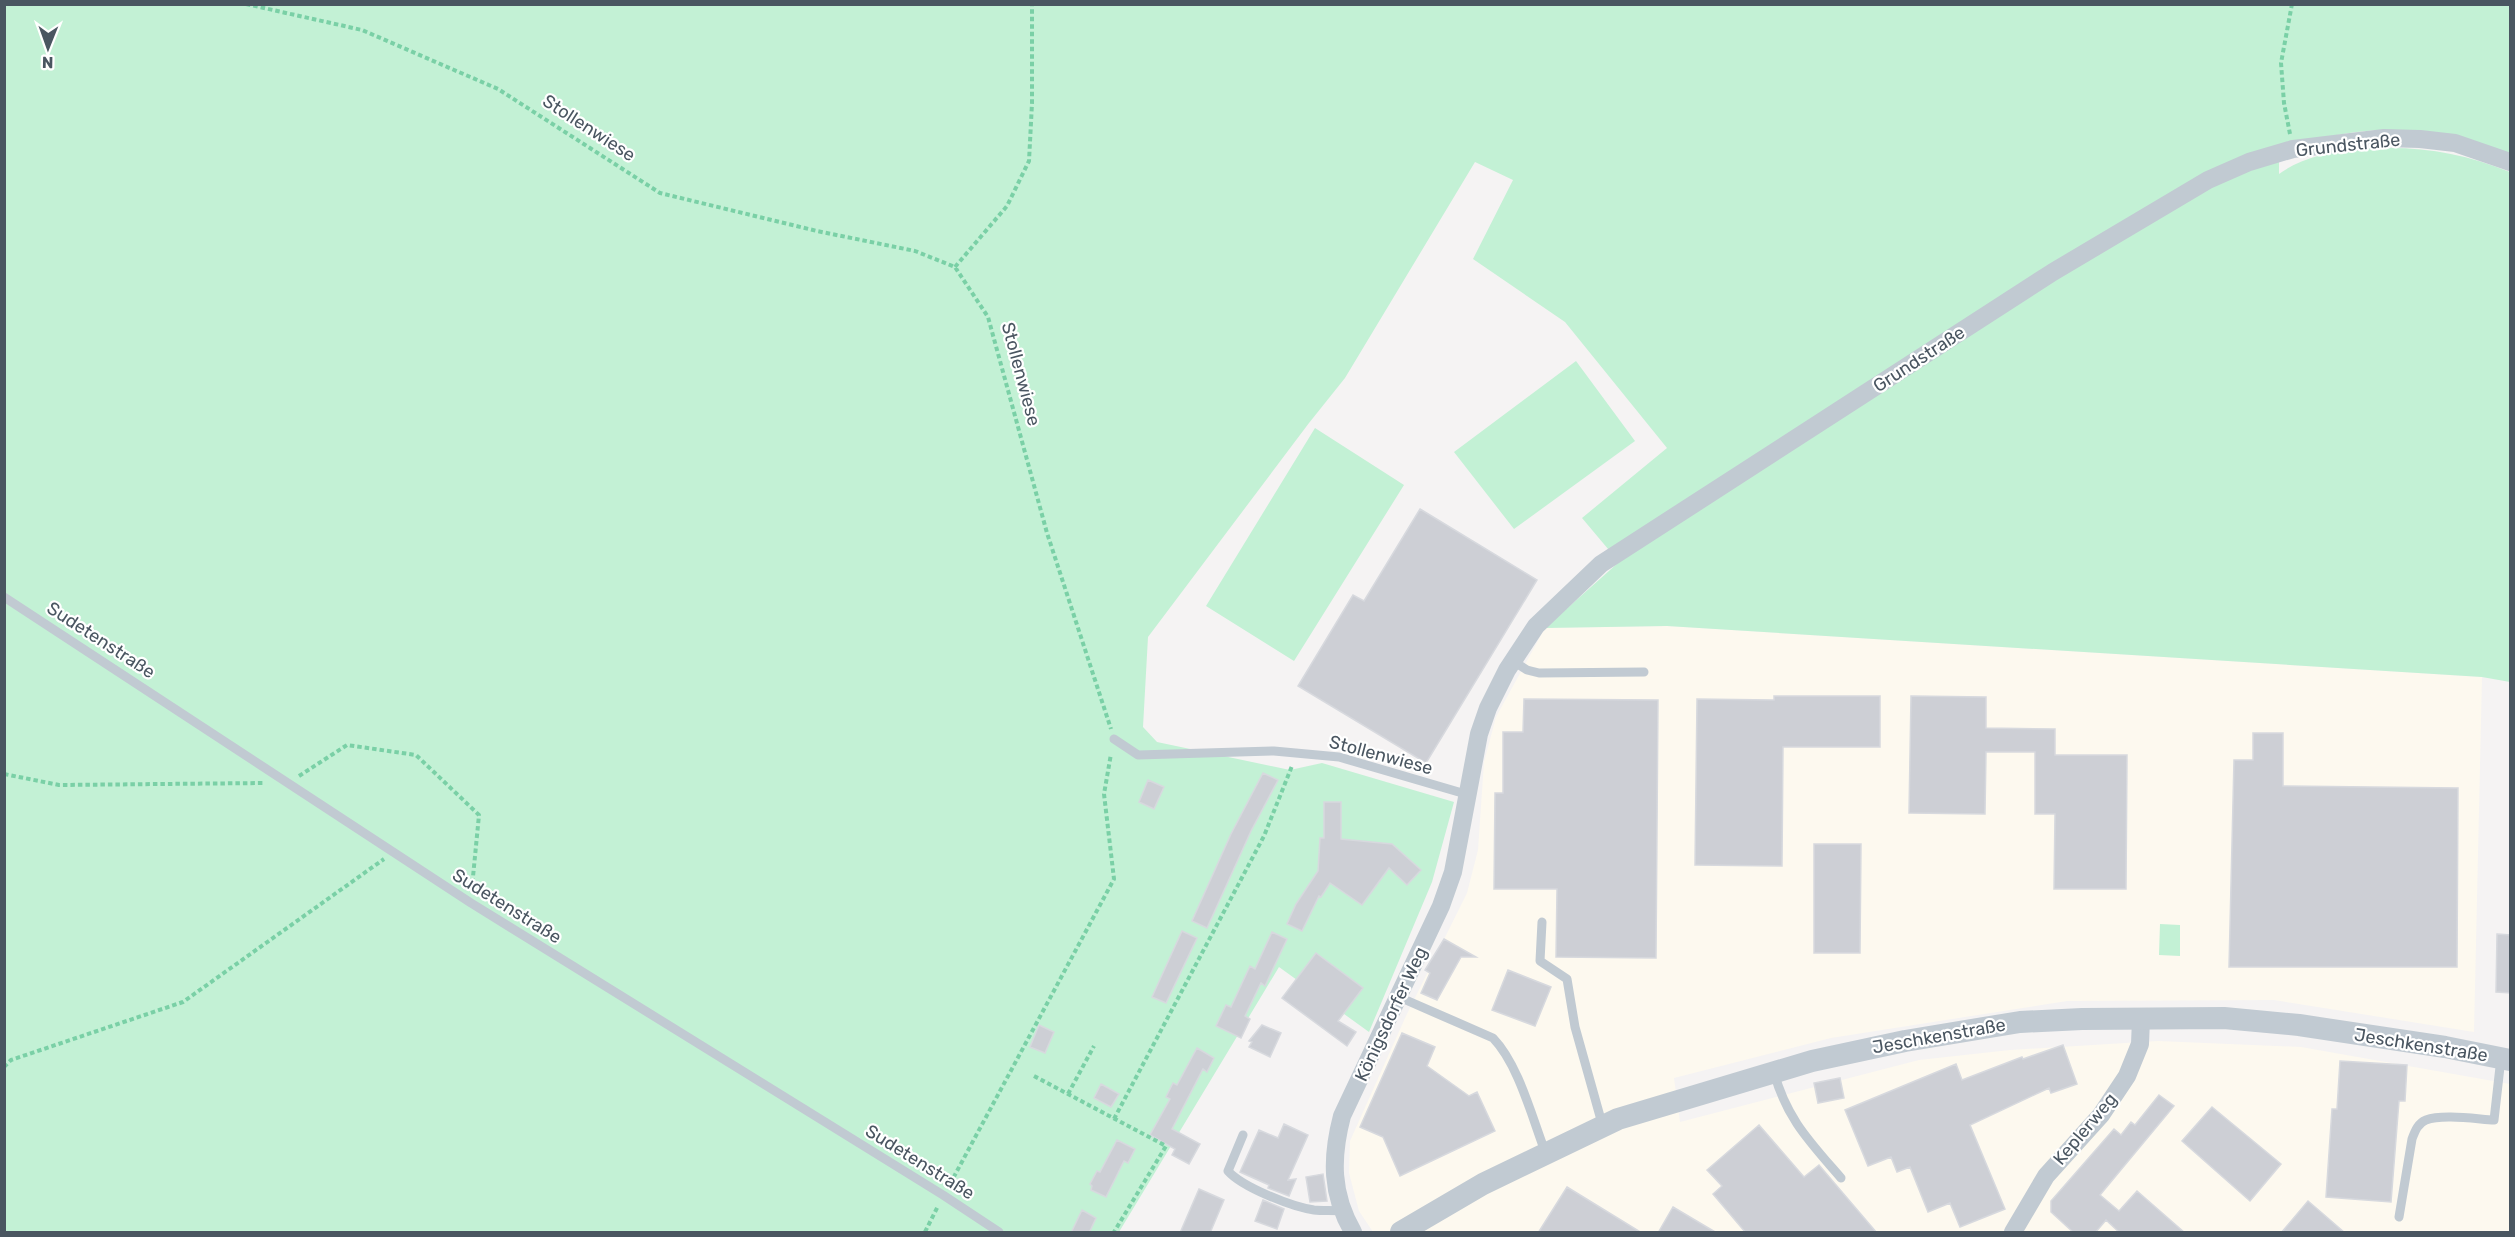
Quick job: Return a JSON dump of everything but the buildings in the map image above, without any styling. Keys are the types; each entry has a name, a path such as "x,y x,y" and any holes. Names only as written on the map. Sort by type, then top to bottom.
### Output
{"street":[{"name":"Grundstraße","path":"1468,795 1479,734 1488,708 1513,661 1536,626 1601,564 2053,272 2208,180 2249,162 2293,149 2384,138 2420,139 2455,143 2511,162"},
{"name":"Königsdorfer Weg","path":"1353,1233 1343,1211 1334,1175 1334,1146 1342,1116 1441,906 1453,872 1468,795"},
{"name":"Keplerweg","path":"2015,1231 2046,1176 2101,1114 2127,1076 2140,1044 2141,1018"},
{"name":"Jeschkenstraße","path":"1413,1230 1483,1184 1618,1119 1812,1061 1905,1041 2020,1022 2224,1018 2300,1025 2506,1059"}],"lane":[{"name":"Sudetenstraße","path":"4,597 481,909 999,1233"},
{"path":"1513,661 1527,670 1539,673 1644,672"},
{"name":"Stollenwiese","path":"1114,738 1138,756 1274,751 1339,757 1468,795"},
{"path":"1542,922 1540,961 1567,979 1575,1027 1603,1127"},
{"path":"1399,997 1483,1032 1497,1042 1518,1080 1546,1154"},
{"path":"2399,1217 2412,1139 2417,1127 2426,1120 2438,1118 2494,1120 2506,1059"},
{"path":"1774,1072 1779,1094 1790,1116 1841,1178"},
{"path":"1243,1135 1228,1171 1235,1179 1297,1206 1343,1211"}],"path":[{"name":"Stollenwiese","path":"246,4 362,30 498,89 660,194 817,231 915,251 955,267 988,317 1047,532 1114,738"},
{"path":"955,267 1007,207 1029,161 1032,103 1032,4"},
{"path":"2292,4 2281,63 2284,102 2293,149"},
{"path":"925,1233 1114,879 1104,794 1114,738"},
{"path":"1114,1119 1264,836 1290,770 1300,753"},
{"path":"4,1066 11,1060 183,1002 393,852"},
{"path":"1068,1094 1094,1046"},
{"path":"1034,1076 1166,1146 1114,1233"}],"shaded area":[{"path":"1667,626 2482,677 2474,1032 2274,1000 2067,1001 1831,1038 1674,1078 1680,1122 1919,1060 2010,1050 2158,1041 2301,1047 2510,1084 2510,1232 1373,1232 1359,1211 1349,1173 1350,1141 1406,1016 1467,893 1478,850 1484,762 1496,717 1545,628"}],"green space":[{"path":"5,5 2510,5 2510,154 2378,130 2365,131 2315,140 2279,152 2279,174 2305,160 2373,148 2413,149 2452,154 2510,172 2510,682 2482,677 1667,626 1545,628 1619,562 1582,518 1667,448 1565,322 1473,259 1513,180 1475,162 1345,378 1148,637 1143,727 1157,742 1290,770 1322,763 1454,802 1432,882 1369,1032 1279,967 1119,1232 5,1232"},
{"path":"1576,361 1635,441 1514,529 1454,452"},
{"path":"1315,428 1404,485 1294,661 1206,606"},
{"path":"2160,924 2180,925 2180,956 2159,955"}]}
